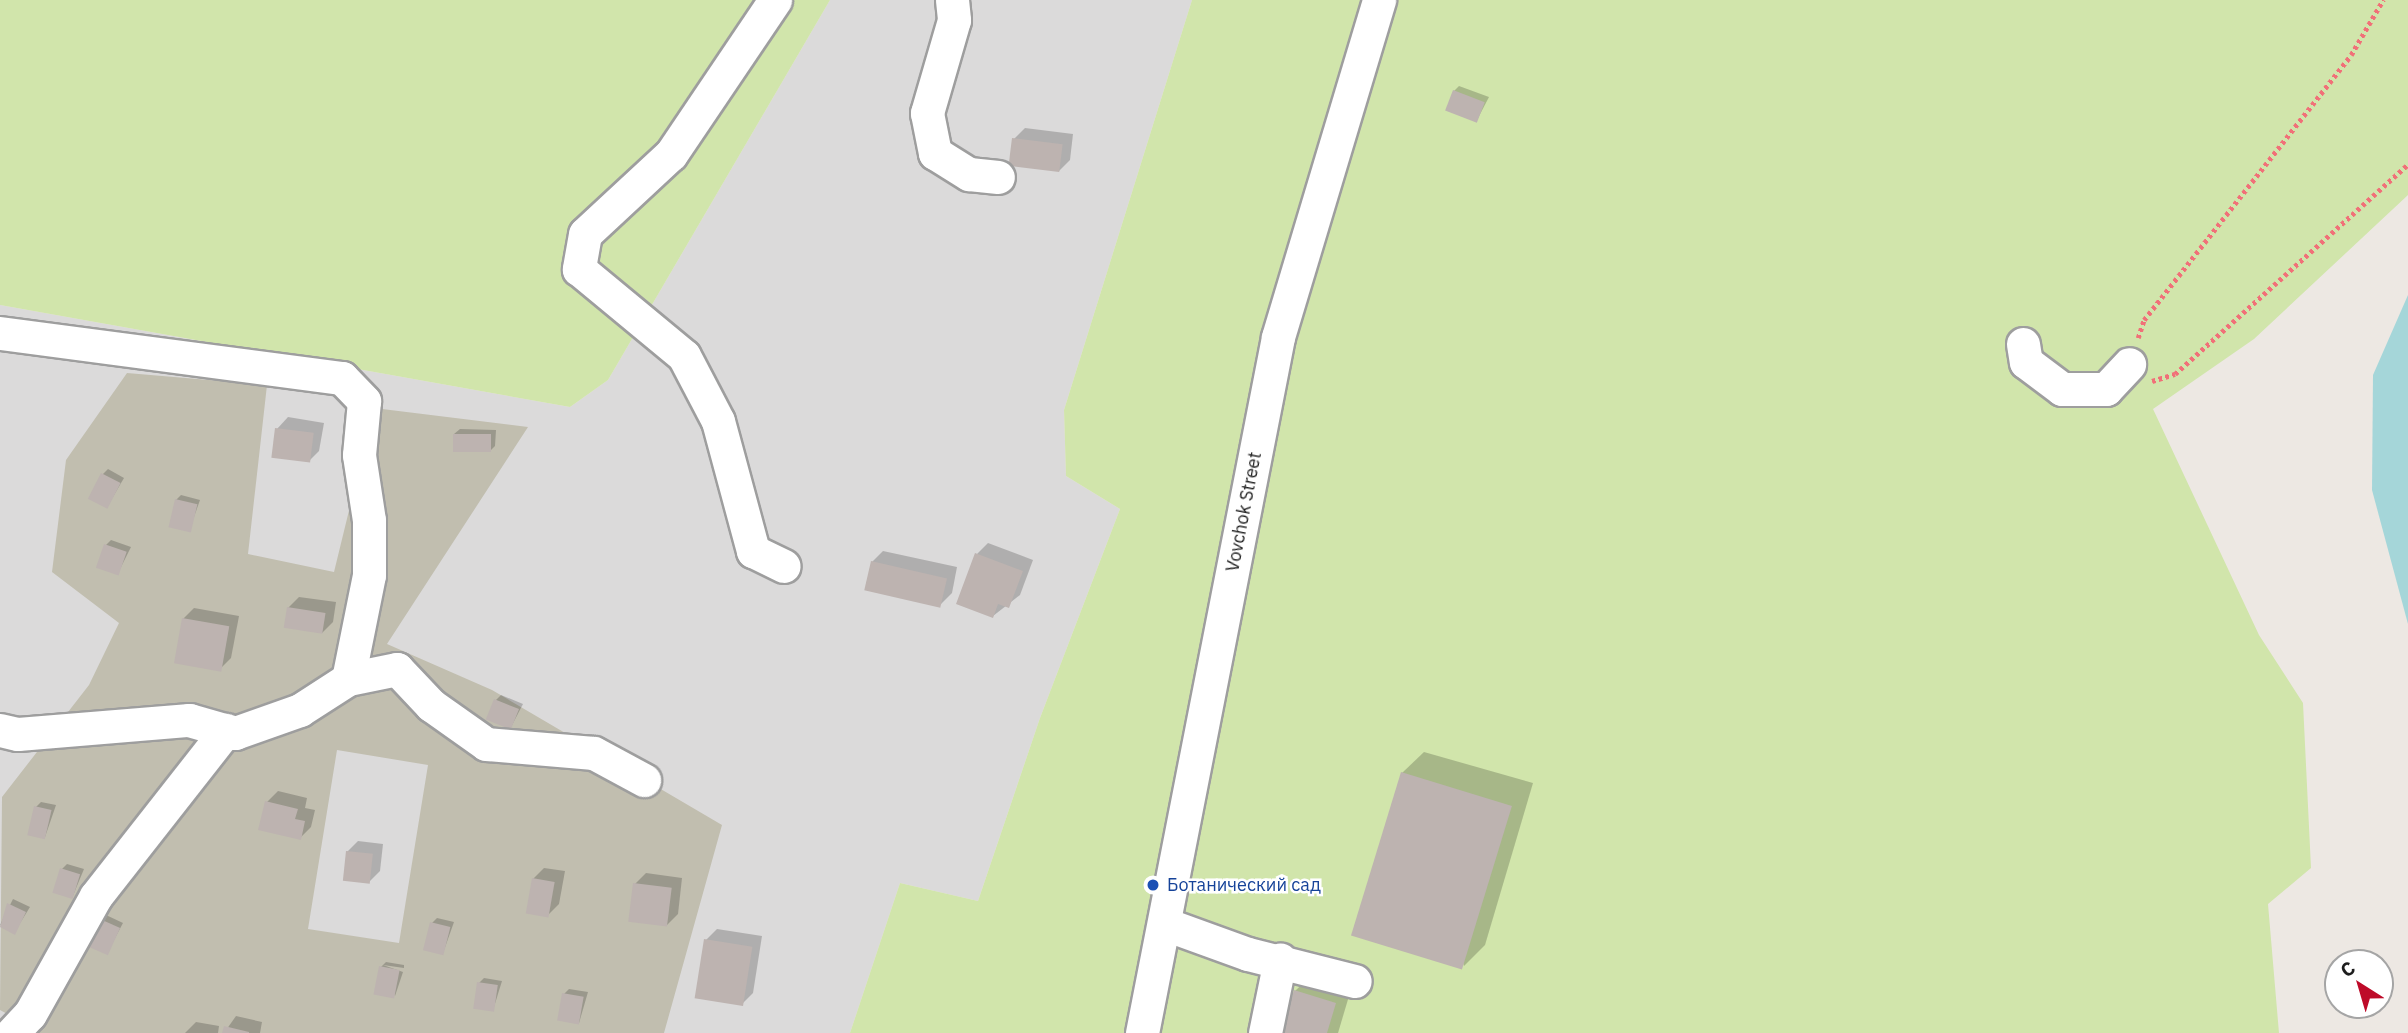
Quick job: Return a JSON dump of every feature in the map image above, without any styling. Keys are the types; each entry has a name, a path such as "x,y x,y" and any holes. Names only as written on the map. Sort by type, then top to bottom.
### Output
{"street":[{"path":"775,0 671,154 625,201 584,234 579,269 684,356 718,421 753,551 784,566"},
{"path":"952,0 954,20 927,113 935,153 969,174 998,177"},
{"name":"Vovchok Street","path":"1142,1033 1278,337 1379,0"},
{"path":"0,333 342,378 364,401 359,455 369,520 369,575 348,679"},
{"path":"2023,344 2026,362 2062,389 2106,388 2129,364"},
{"path":"0,730 18,734 189,720 235,733 300,710 348,679 397,669 431,705 486,744 594,753 644,780"},
{"path":"12,1033 30,1014 96,895 226,730"},
{"path":"1165,924 1248,954 1355,981"},
{"path":"1265,1033 1280,960"}],"path":[{"path":"2384,0 2351,55 2144,320 2129,364 2146,382 2175,374 2408,164"}],"shaded area":[{"path":"830,0 1192,0 1064,410 1066,476 1120,509 1040,718 978,901 900,883 850,1033 0,1033 0,305 570,407 608,380"},
{"path":"127,373 267,385 248,554 334,572 374,408 528,427 387,644 492,690 722,825 664,1033 0,1033 11,1016 0,1010 2,797 89,685 119,623 52,572 66,460","holes":["337,750 428,765 399,943 308,929"]}],"green space":[{"path":"0,0 830,0 608,380 570,407 0,305"},
{"path":"1192,0 2408,0 2408,195 2254,339 2153,409 2259,635 2303,703 2311,868 2268,904 2279,1033 850,1033 900,883 978,901 1040,718 1120,509 1066,476 1064,410"}],"water":[{"path":"2408,295 2408,624 2372,490 2373,375"}],"building":[{"path":"1453,90 1485,102 1477,123 1445,111"},
{"path":"1012,138 1063,144 1059,172 1009,166"},
{"path":"275,428 314,433 310,463 271,458"},
{"path":"453,434 491,434 491,452 453,452"},
{"path":"101,473 121,483 107,509 88,499"},
{"path":"175,499 197,504 191,532 168,527"},
{"path":"104,544 127,552 119,575 96,568"},
{"path":"975,553 1023,571 1009,608 998,604 993,618 956,604"},
{"path":"871,561 947,579 940,608 864,590"},
{"path":"287,607 326,613 322,634 284,628"},
{"path":"182,618 229,626 221,672 174,663"},
{"path":"494,699 519,709 511,730 486,719"},
{"path":"1401,772 1512,806 1462,969 1351,936"},
{"path":"265,801 298,809 295,819 305,821 301,840 258,830"},
{"path":"34,806 52,810 45,839 27,835"},
{"path":"346,851 373,854 370,884 343,881"},
{"path":"60,868 80,874 72,899 52,893"},
{"path":"532,878 555,882 548,917 526,913"},
{"path":"633,883 672,888 667,926 628,922"},
{"path":"7,903 26,912 15,935 0,927"},
{"path":"100,919 120,928 108,955 88,946"},
{"path":"430,922 450,927 443,955 423,950"},
{"path":"704,939 752,947 743,1006 695,998"},
{"path":"379,966 400,970 394,998 373,994"},
{"path":"477,982 498,985 494,1012 473,1009"},
{"path":"1294,990 1336,1003 1327,1033 1281,1033"},
{"path":"562,993 584,997 579,1024 557,1021"},
{"path":"224,1026 249,1032 249,1033 222,1033"}],"place":[{"name":"Ботанический сад","path":"1153,885"}]}
